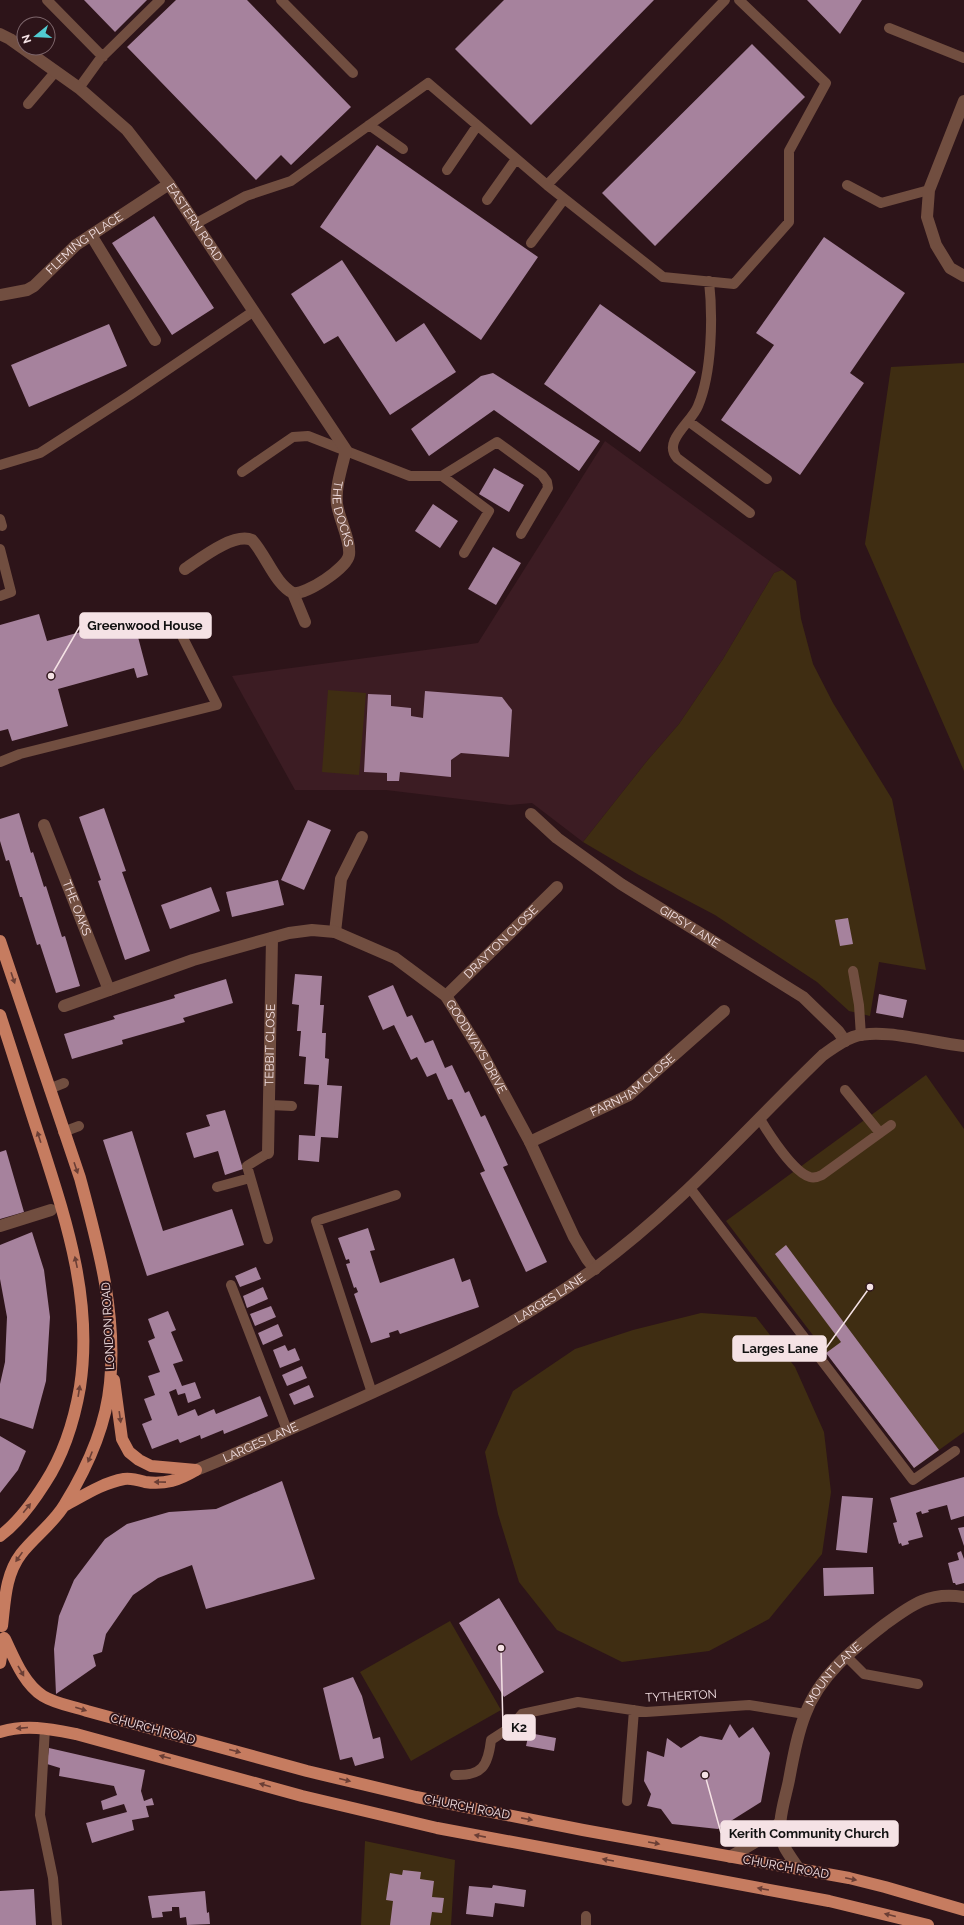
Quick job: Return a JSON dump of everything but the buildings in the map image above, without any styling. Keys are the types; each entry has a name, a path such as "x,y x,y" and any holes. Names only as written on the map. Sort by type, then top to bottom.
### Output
{"main road":[{"name":"LONDON ROAD","path":"0,941 63,1132 80,1178 105,1279 109,1305 111,1365 110,1384 100,1430 88,1463 64,1507 16,1561 9,1578 1,1624 4,1639"},
{"name":"LONDON ROAD","path":"0,1015 4,1043 70,1234 80,1287 84,1348 75,1413 61,1455 50,1476 30,1505 14,1524 0,1536"},
{"path":"111,1365 122,1439 129,1452 138,1460 151,1466 196,1470"},
{"path":"64,1507 106,1484 131,1478 146,1482 171,1482 196,1470"},
{"path":"0,1663 4,1639"},
{"name":"CHURCH ROAD","path":"4,1639 24,1676 44,1697 87,1711 198,1740 307,1771 475,1809 730,1857 798,1868 885,1887 964,1910"},
{"name":"CHURCH ROAD","path":"0,1732 26,1727 45,1728 76,1734 202,1767 302,1796 437,1828 829,1901 928,1925"}],"street":[{"name":"EASTERN ROAD","path":"0,34 10,39 79,88 127,130 169,184 346,450"},
{"path":"964,102 929,190 926,217 936,245 950,268 964,276"},
{"name":"FLEMING PLACE","path":"0,295 27,290 34,286 68,251 169,184"},
{"path":"91,235 154,340"},
{"name":"THE DOCKS","path":"293,593 299,594 324,580 343,566 349,556 337,505 336,493 346,450"},
{"path":"185,569 228,542 238,538 248,538 252,540 260,550 287,590 293,593 305,622"},
{"name":"GIPSY LANE","path":"531,814 557,838 621,884 803,997 838,1031 845,1041"},
{"name":"THE OAKS","path":"44,825 109,990"},
{"path":"335,932 341,879 362,837"},
{"name":"DRAYTON CLOSE","path":"446,996 557,887"},
{"name":"GOODWAYS DRIVE","path":"272,938 289,933 312,930 335,932 395,958 446,996 484,1057 530,1142 574,1237 587,1259 595,1269"},
{"path":"64,1006 193,960 272,938"},
{"name":"TEBBIT CLOSE","path":"268,1153 272,938"},
{"name":"FARNHAM CLOSE","path":"530,1142 629,1095 724,1011"},
{"name":"LARGES LANE","path":"196,1470 372,1393 490,1336 518,1320 595,1269 690,1188 824,1055 845,1041 861,1036 883,1034 964,1046"},
{"path":"0,1226 51,1210"},
{"name":"MOUNT LANE","path":"798,1868 784,1846 780,1822 795,1750 805,1714 830,1673 846,1656 890,1621 921,1600 950,1594 964,1597"},
{"path":"730,1857 772,1832 780,1822"}],"lane":[{"path":"47,0 103,57"},
{"path":"79,88 103,57 160,0"},
{"path":"281,0 353,73"},
{"path":"547,185 725,0"},
{"path":"195,224 246,196 291,181 428,83 547,185 663,277 734,284 789,222 789,151 826,83 739,0"},
{"path":"889,28 964,58"},
{"path":"28,104 56,71"},
{"path":"369,125 403,149"},
{"path":"447,170 477,126"},
{"path":"488,200 516,159"},
{"path":"847,184 881,203 929,190"},
{"path":"531,243 564,199"},
{"path":"710,281 711,299 708,368 699,406 675,439 672,446 674,454 750,513"},
{"path":"0,465 40,453 130,395 254,311"},
{"path":"688,421 767,479"},
{"path":"242,472 293,437 308,436 410,476 442,476 497,442 542,475 547,482 548,488 521,534"},
{"path":"442,476 489,511 464,553"},
{"path":"0,550 11,592 0,596"},
{"path":"0,762 20,754 217,705 183,638"},
{"path":"853,972 859,1005 861,1036"},
{"path":"49,1089 64,1083"},
{"path":"845,1090 880,1133"},
{"path":"270,1105 292,1106"},
{"path":"760,1120 774,1142 803,1174 811,1177 822,1176 891,1125"},
{"path":"63,1132 79,1126"},
{"path":"268,1153 247,1166 268,1239"},
{"path":"217,1187 250,1178"},
{"path":"690,1188 912,1480 955,1451"},
{"path":"372,1393 316,1221 396,1195"},
{"path":"230,1285 287,1430"},
{"path":"846,1656 864,1674 918,1684"},
{"name":"TYTHERTON","path":"455,1775 469,1776 479,1772 489,1757 491,1740 510,1728 522,1714 578,1702 646,1712 749,1705 805,1714"},
{"path":"627,1801 634,1710"},
{"path":"45,1728 42,1755 40,1815 53,1878 57,1925"}],"shaded area":[{"path":"964,363 964,771 865,544 891,367"},
{"path":"605,441 782,570 774,573 723,659 679,724 647,761 583,842 532,803 510,805 386,790 295,790 232,676 478,643"},
{"path":"782,570 796,581 801,619 813,664 833,703 892,799 926,970 879,962 870,1016 849,1011 817,982 715,915 639,875 583,842 647,761 679,724 723,659 774,573"},
{"path":"328,690 366,693 359,775 322,772"},
{"path":"926,1075 964,1129 964,1432 914,1468 726,1221"},
{"path":"701,1313 756,1317 795,1367 824,1432 831,1492 822,1554 769,1619 709,1651 622,1662 557,1630 519,1582 498,1514 485,1452 513,1391 575,1349 633,1330"},
{"path":"450,1621 501,1710 411,1761 360,1672"},
{"path":"365,1841 455,1860 451,1925 361,1925"}],"place":[{"name":"Greenwood House","path":"51,676"},
{"name":"Larges Lane","path":"870,1287"},
{"name":"K2","path":"501,1648"},
{"name":"Kerith Community Church","path":"705,1775"}]}
